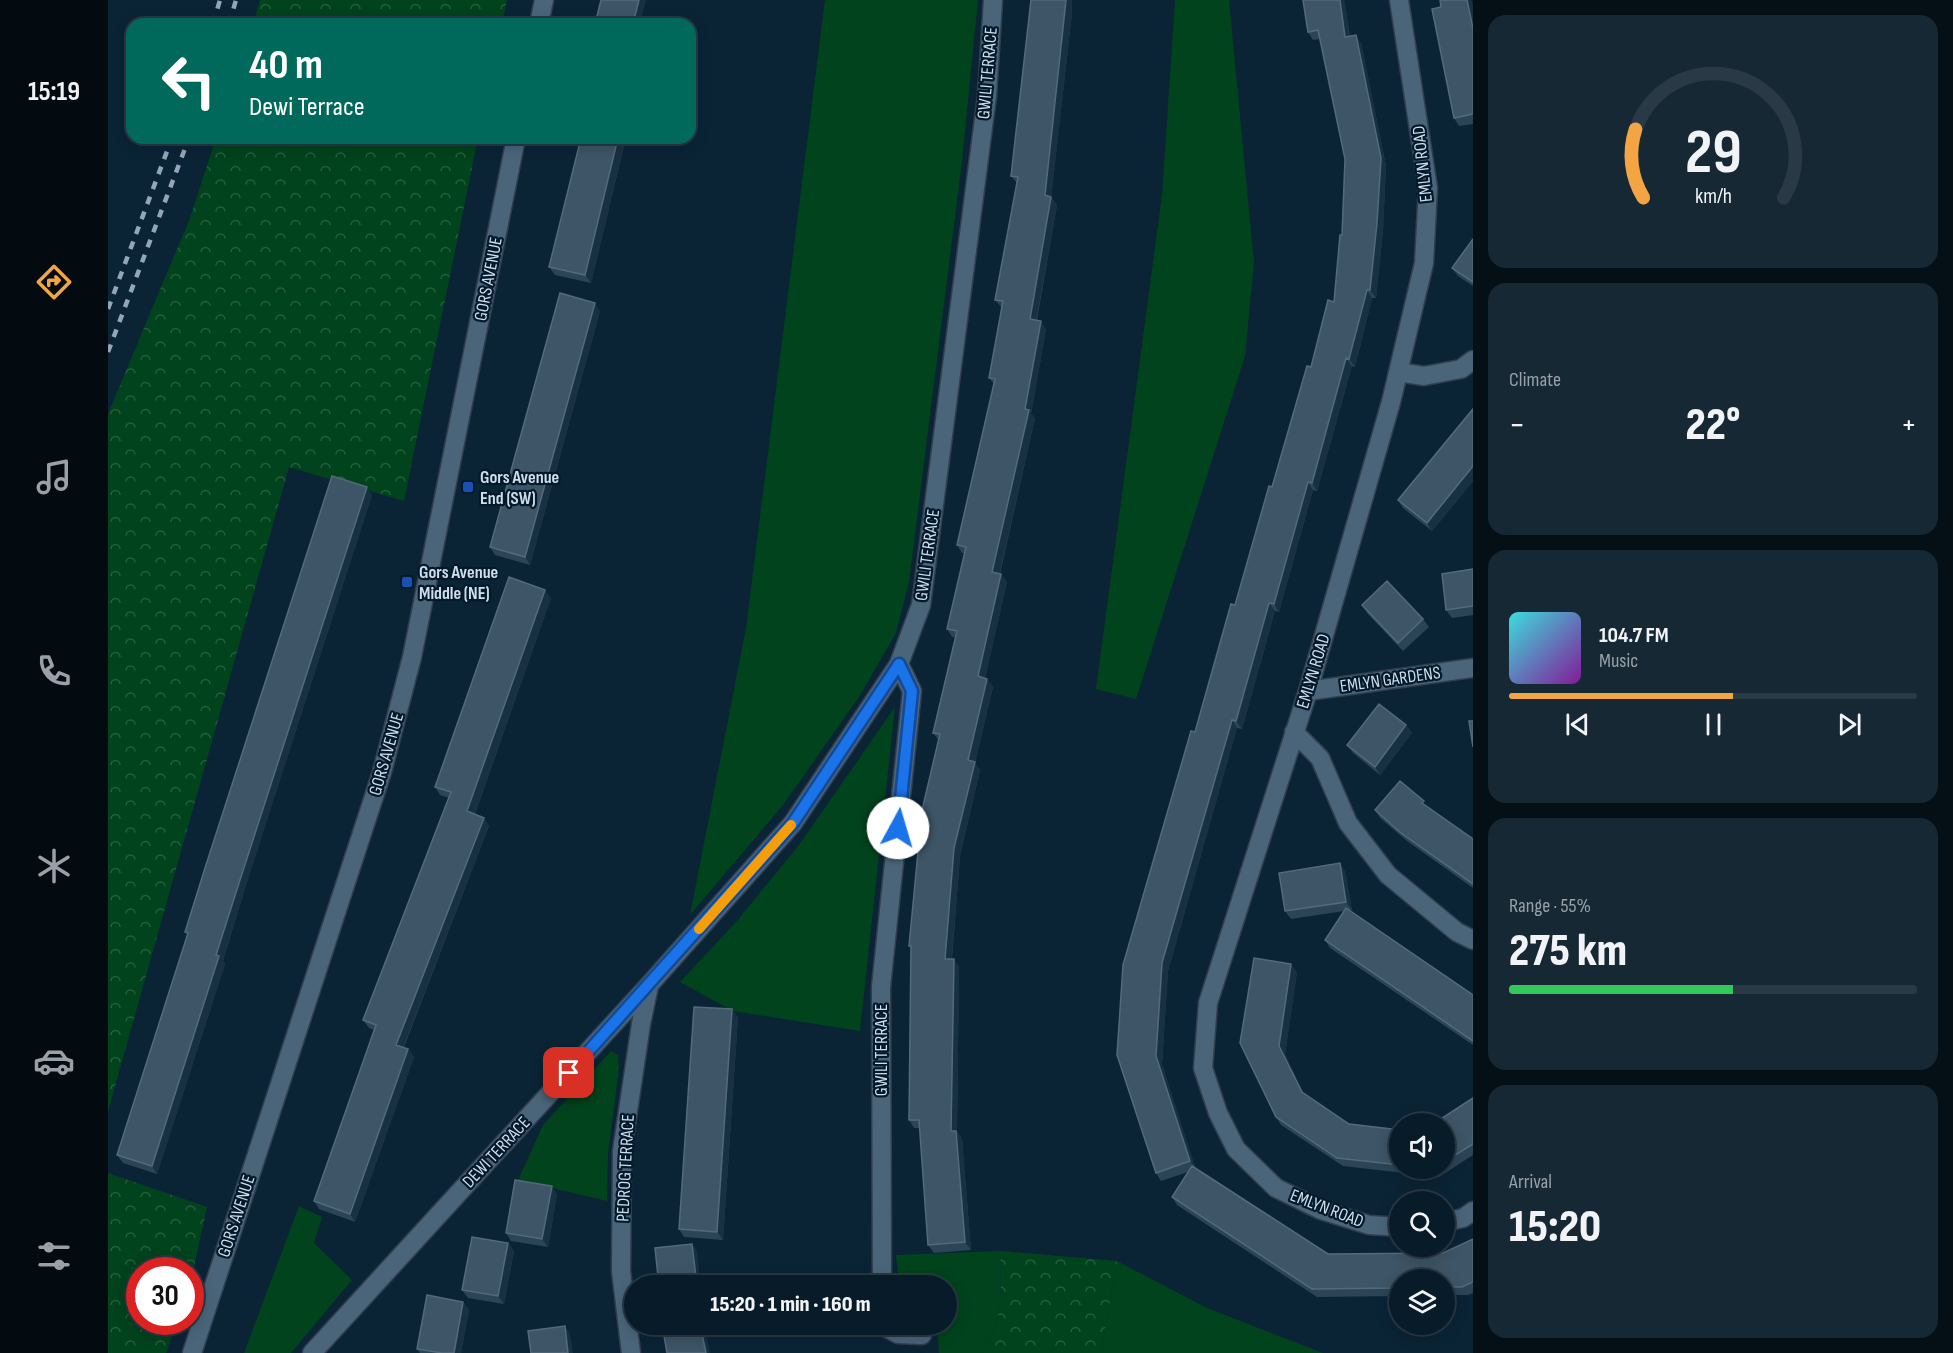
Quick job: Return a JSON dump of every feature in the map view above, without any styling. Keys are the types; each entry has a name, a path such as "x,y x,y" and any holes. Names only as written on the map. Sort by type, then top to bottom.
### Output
{"street":[{"path":"540,18 544,0"},
{"name":"GWILI TERRACE","path":"882,1275 881,987 912,691 899,664 921,605 987,96 993,0"},
{"name":"EMLYN ROAD","path":"1389,1226 1369,1225 1321,1210 1276,1188 1236,1149 1218,1113 1203,1068 1208,1003 1308,691 1398,372 1424,263 1428,188 1399,0"},
{"name":"GORS AVENUE","path":"192,1353 382,772 412,657 515,144"},
{"path":"1398,372 1424,376 1461,369 1473,360"},
{"name":"DEWI TERRACE","path":"312,1353 649,985 793,823 899,664"},
{"name":"EMLYN GARDENS","path":"1308,691 1473,668"},
{"path":"1294,732 1320,758 1348,822 1388,875 1457,932 1473,940"},
{"name":"PEDROG TERRACE","path":"631,1353 621,1271 622,1151 640,1024 649,985"},
{"path":"1455,1220 1463,1218 1473,1211"}],"green space":[{"path":"260,0 507,0 503,18 255,18"},
{"path":"825,0 978,0 962,161 909,582 896,633 859,697 783,805 690,915 746,628"},
{"path":"1175,0 1229,0 1254,263 1245,356 1136,699 1096,689 1162,195"},
{"path":"214,144 477,144 404,501 289,467 108,1111 108,414 190,218"},
{"path":"895,707 860,1031 733,1011 680,982 736,922 799,845"},
{"path":"611,1051 618,1055 619,1069 608,1153 607,1201 518,1180 543,1125"},
{"path":"108,1173 207,1207 196,1257 126,1257 126,1335 172,1335 166,1353 108,1353"},
{"path":"299,1206 322,1217 314,1243 352,1280 291,1353 244,1353"},
{"path":"1000,1251 1001,1278 998,1317 989,1342 982,1353 939,1353 938,1335 957,1335 957,1275 898,1275 896,1255"},
{"path":"1000,1251 1117,1261 1101,1353 982,1353 989,1342 998,1317 1001,1291"},
{"path":"1117,1261 1207,1308 1323,1353 1101,1353"}],"building":[{"path":"601,0 639,0 634,18 596,18"},
{"path":"1031,0 1066,0 1045,195 1051,197 1030,319 1041,321 1025,409 1029,410 992,572 1001,574 978,676 987,679 968,760 975,762 954,848 945,959 954,959 951,1131 956,1131 965,1242 928,1245 919,1120 909,1120 911,946 909,946 922,810 940,734 933,733 957,631 947,629 966,547 957,545 995,379 989,378 1003,301 995,300 1018,177 1011,176"},
{"path":"1303,0 1340,0 1345,37 1356,35 1381,158 1370,290 1367,290 1349,359 1346,358 1312,483 1308,482 1274,604 1269,603 1236,721 1232,720 1162,963 1156,1056 1190,1161 1156,1173 1117,1055 1123,965 1191,731 1195,732 1231,604 1235,605 1307,366 1311,367 1328,300 1334,302 1340,235 1342,235 1345,159 1318,30 1308,32"},
{"path":"1440,0 1467,0 1473,28 1473,114 1454,118 1432,9 1441,7"},
{"path":"580,144 617,144 585,275 549,267"},
{"path":"1473,239 1473,282 1452,268"},
{"path":"560,293 595,303 525,557 490,547"},
{"path":"1473,409 1473,466 1427,523 1398,500"},
{"path":"332,476 367,487 216,955 219,956 152,1166 117,1155 188,933 185,932 205,868"},
{"path":"1473,569 1473,606 1446,610 1442,574"},
{"path":"509,577 545,590 467,811 484,818 396,1045 408,1049 350,1214 314,1201 376,1025 363,1020 451,792 435,787"},
{"path":"1387,581 1423,619 1398,643 1362,605"},
{"path":"1379,704 1406,725 1375,767 1347,745"},
{"path":"1469,721 1473,721 1473,747"},
{"path":"1400,781 1424,801 1422,803 1473,839 1473,884 1401,833 1375,810"},
{"path":"1340,863 1346,902 1285,911 1279,873"},
{"path":"1346,908 1473,995 1473,1041 1325,940"},
{"path":"1254,958 1291,964 1279,1046 1302,1092 1349,1124 1389,1129 1389,1164 1337,1158 1276,1117 1240,1043"},
{"path":"694,1007 732,1009 717,1232 679,1229"},
{"path":"1473,1098 1473,1144 1455,1155 1455,1113 1450,1113"},
{"path":"1192,1166 1328,1254 1389,1253 1389,1257 1455,1257 1455,1247 1473,1239 1473,1282 1462,1287 1455,1287 1455,1269 1389,1269 1389,1288 1312,1289 1172,1197"},
{"path":"515,1180 552,1186 542,1239 506,1233"},
{"path":"472,1237 508,1243 498,1296 462,1290"},
{"path":"692,1244 696,1275 658,1275 655,1248"},
{"path":"427,1295 463,1302 454,1353 417,1349"},
{"path":"565,1326 568,1353 531,1353 528,1331"},
{"path":"664,1335 702,1335 706,1353 667,1353"}],"railway":[{"path":"215,18 220,0"},
{"path":"231,18 236,0"},
{"path":"108,309 170,144"},
{"path":"108,352 187,144"}],"slow traffic":[{"path":"699,929 791,825"}],"place":[{"name":"Gors Avenue End (SW)","path":"468,487"},
{"name":"Gors Avenue Middle (NE)","path":"407,582"}],"route":[{"path":"569,1073 793,823 899,664 912,691 898,828"}]}
